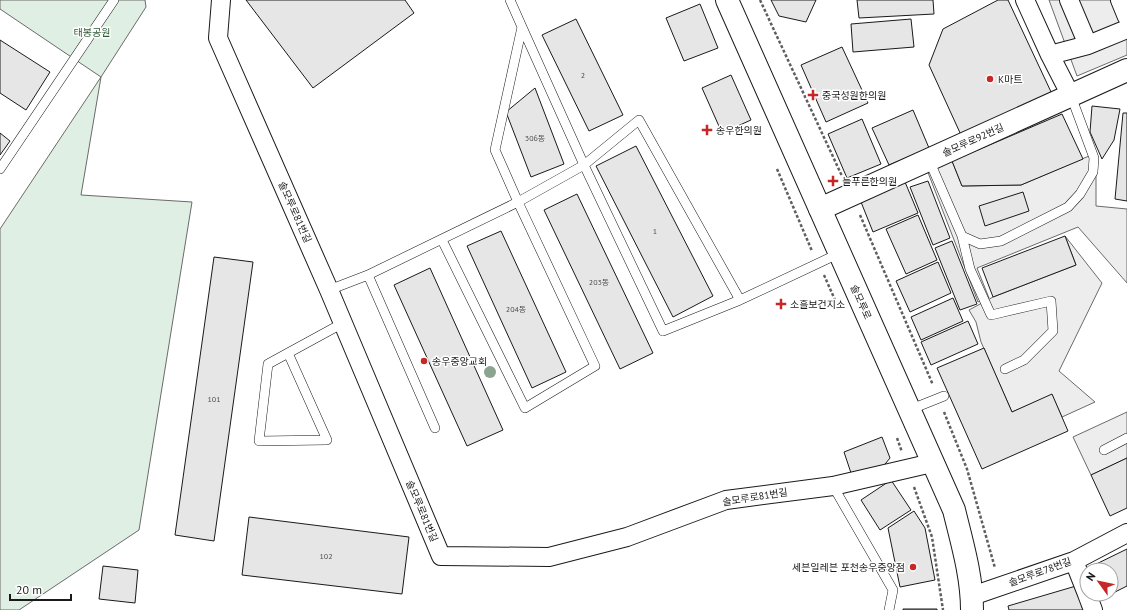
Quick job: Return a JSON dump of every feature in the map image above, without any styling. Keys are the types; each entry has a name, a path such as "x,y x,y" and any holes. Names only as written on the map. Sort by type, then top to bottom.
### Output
{"main road":[{"name":"솔모루로","path":"733,2 820,209 954,510 966,561 972,603"},
{"name":"솔모루로92번길","path":"820,209 1127,70"}],"street":[{"name":"솔모루로81번길","path":"221,0 218,38 343,322 441,556 549,558 627,536 726,500 833,486 932,463"},
{"path":"1025,0 1050,55 1071,96"},
{"path":"1069,0 1088,45"},
{"path":"1120,0 1127,17"},
{"path":"1050,55 1088,45 1127,29"},
{"name":"솔모루로78번길","path":"972,603 1074,560 1127,532"},
{"path":"1074,560 1079,573"}],"lane":[{"path":"0,169 114,0"},
{"path":"510,0 584,165 663,332 740,300 840,253"},
{"path":"442,240 525,408 595,366 495,150 522,27"},
{"path":"962,236 980,244 1001,241 1068,207 1080,194 1093,172 1094,158 1071,96"},
{"path":"329,290 368,275 518,202 584,165 639,120 740,300"},
{"path":"929,160 962,236 970,269 991,315 1051,301 1052,332 1024,360 1006,368"},
{"path":"368,275 435,428"},
{"path":"288,353 327,440 259,441 268,364 343,322"},
{"path":"909,410 941,397"},
{"path":"1104,450 1127,438"},
{"path":"833,486 894,590 889,610"}],"path":[{"path":"760,0 874,247 941,397 967,469 995,565"},
{"path":"775,165 805,237 838,306"},
{"path":"895,433 932,537 943,610"}],"green space":[{"name":"태봉공원","path":"0,0 145,0 146,7 101,77 0,9"},
{"path":"101,77 81,195 192,202 139,530 19,610 0,610 0,229"}],"shaded area":[{"path":"1049,0 1127,0 1127,55 1077,76"},
{"path":"1096,153 1096,206 1127,209 1127,283 1078,227 977,268 989,298 978,302 927,170 952,161 962,186 1021,185"},
{"path":"1065,236 1102,283 1059,371 1095,402 1062,417 1052,395 1012,412 981,342 976,322 969,310 993,297 1076,265"},
{"path":"1127,412 1127,458 1091,475 1073,437"}],"building":[{"path":"246,0 405,0 414,13 313,88"},
{"path":"771,0 816,0 806,22 779,16"},
{"path":"857,0 933,0 934,14 859,18"},
{"name":"K마트","path":"998,0 1008,0 1052,94 961,135 929,65 943,29"},
{"path":"700,4 718,48 684,61 666,18"},
{"path":"576,19 623,115 589,131 542,35"},
{"path":"911,19 914,47 853,52 851,24"},
{"path":"0,40 50,72 26,110 0,93"},
{"path":"842,47 868,103 826,122 801,65"},
{"path":"731,75 751,120 722,133 702,88"},
{"path":"535,88 564,164 531,177 506,112"},
{"path":"1092,106 1120,109 1114,140 1102,159 1090,132"},
{"path":"913,110 929,148 889,165 872,128"},
{"path":"1123,113 1127,113 1127,201 1115,199"},
{"path":"1062,114 1083,159 1021,185 962,186 952,161"},
{"path":"862,119 881,164 847,178 828,134"},
{"path":"0,133 10,141 0,155"},
{"path":"636,146 713,296 673,317 596,166"},
{"path":"928,181 950,238 933,245 910,187"},
{"path":"905,182 918,213 873,232 861,202"},
{"path":"1023,192 1029,211 985,226 979,206"},
{"path":"577,194 653,353 620,369 544,210"},
{"path":"918,215 937,260 906,274 886,229"},
{"path":"501,231 566,372 532,388 467,246"},
{"path":"1065,236 1076,265 993,297 982,268"},
{"path":"952,241 977,304 960,310 935,248"},
{"path":"214,257 253,262 214,541 175,535"},
{"path":"938,262 951,293 910,312 896,281"},
{"path":"430,268 503,430 467,446 394,285"},
{"path":"953,298 963,321 921,340 911,317"},
{"path":"968,321 978,344 931,365 921,342"},
{"path":"984,348 1012,412 1052,394 1068,431 982,469 937,368"},
{"path":"882,437 890,458 881,469 853,479 844,452"},
{"path":"1127,458 1127,508 1110,516 1091,475"},
{"path":"891,480 911,510 880,530 861,500"},
{"path":"914,511 925,528 935,580 900,587 888,528"},
{"path":"249,517 409,537 402,594 242,575"},
{"path":"1127,549 1127,586 1119,590 1119,562 1100,562"},
{"path":"103,566 138,570 135,603 99,599"},
{"path":"1076,586 1079,602 1081,602 1083,610 1009,610 1008,606"},
{"path":"937,609 937,610 903,610"}],"place":[{"name":"K마트","path":"990,79"},
{"name":"중국성원한의원","path":"813,95"},
{"name":"송우한의원","path":"707,130"},
{"name":"늘푸른한의원","path":"833,181"},
{"name":"소흘보건지소","path":"781,304"},
{"name":"송우중앙교회","path":"424,361"},
{"name":"세븐일레븐 포천송우중앙점","path":"913,567"}]}
